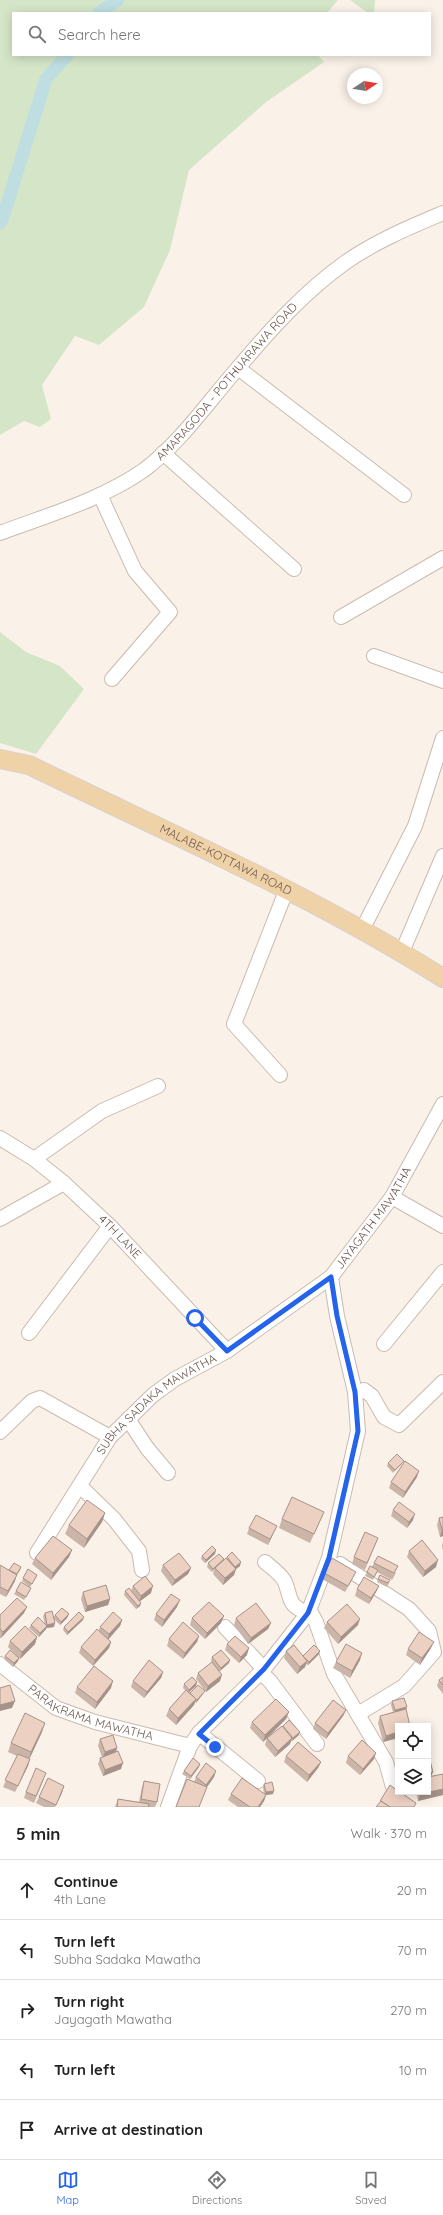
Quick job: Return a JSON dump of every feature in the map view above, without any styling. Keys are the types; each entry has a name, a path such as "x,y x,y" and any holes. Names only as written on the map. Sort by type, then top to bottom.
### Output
{"main road":[{"name":"MALABE-KOTTAWA ROAD","path":"0,759 29,765 286,891 402,952 443,978"}],"street":[{"name":"AMARAGODA - POTHUARAWA ROAD","path":"0,533 100,495 144,470 163,453 205,409 238,368 305,296 346,262 390,236 443,213"},
{"path":"238,368 404,495"},
{"path":"163,453 294,568"},
{"path":"100,495 135,571 170,612 112,679"},
{"path":"341,617 443,558"},
{"path":"374,656 443,681"},
{"path":"362,930 415,826 443,738"},
{"path":"402,952 443,856"},
{"path":"280,1075 234,1024 286,891"},
{"path":"34,1159 102,1111 158,1086"},
{"name":"JAYAGATH MAWATHA","path":"168,1807 190,1746 199,1734 262,1671 308,1611 329,1558 358,1431 355,1392 337,1316 331,1277 392,1197 443,1104"},
{"name":"4TH LANE","path":"0,1138 34,1159 64,1183 110,1226 227,1351"},
{"path":"0,1219 64,1183"},
{"path":"392,1197 443,1226"},
{"path":"29,1333 110,1226"},
{"path":"384,1344 443,1272"},
{"name":"SUBHA SADAKA MAWATHA","path":"38,1553 110,1437 153,1395 175,1379 227,1351 331,1277"},
{"path":"355,1392 364,1390 372,1396 384,1417 399,1425 443,1382"},
{"path":"0,1432 32,1401 40,1398 110,1437"},
{"path":"128,1419 147,1448 168,1473"},
{"path":"80,1486 114,1519 139,1551 142,1570"},
{"path":"329,1558 409,1609 429,1631 434,1652 404,1686 358,1714"},
{"path":"265,1562 285,1581 289,1600 296,1609 308,1611 316,1622 334,1674 386,1762 393,1787"},
{"path":"225,1627 270,1681 317,1744"},
{"name":"PARAKRAMA MAWATHA","path":"0,1664 56,1708 96,1722 190,1746"},
{"path":"199,1734 258,1781"}],"green space":[{"path":"0,0 338,0 328,12 12,12 12,56 319,56 324,62 265,103 189,170 170,250 144,307 99,345 75,336 42,385 51,419 40,427 24,421 0,435"},
{"path":"350,0 375,0 374,12 367,12"},
{"path":"0,632 26,652 60,666 84,689 36,754 0,743"}],"building":[{"path":"397,1454 404,1461 395,1470 388,1463"},
{"path":"405,1461 419,1471 405,1492 391,1482"},
{"path":"292,1497 324,1512 314,1534 282,1519"},
{"path":"87,1500 105,1513 87,1539 69,1525"},
{"path":"399,1502 415,1514 409,1522 393,1510"},
{"path":"256,1515 277,1526 270,1539 249,1528"},
{"path":"443,1517 443,1530 442,1530 439,1518"},
{"path":"365,1532 378,1538 367,1563 354,1557"},
{"path":"53,1536 72,1550 53,1573 35,1558"},
{"path":"422,1540 438,1560 425,1571 409,1551"},
{"path":"212,1546 216,1550 206,1560 202,1556"},
{"path":"232,1552 241,1562 235,1567 227,1557"},
{"path":"179,1553 191,1568 175,1580 163,1565"},
{"path":"219,1554 224,1559 213,1569 208,1563"},
{"path":"378,1556 398,1566 394,1573 374,1563"},
{"path":"226,1558 236,1569 225,1578 215,1568"},
{"path":"332,1558 356,1572 348,1586 324,1573"},
{"path":"14,1563 21,1567 17,1574 9,1570"},
{"path":"0,1565 17,1575 8,1591 0,1587"},
{"path":"370,1566 378,1570 374,1577 367,1572"},
{"path":"28,1569 37,1575 32,1584 23,1578"},
{"path":"380,1575 390,1580 388,1583 378,1579"},
{"path":"145,1576 153,1586 141,1596 133,1586"},
{"path":"364,1577 379,1586 371,1598 357,1589"},
{"path":"21,1582 31,1588 26,1597 16,1591"},
{"path":"106,1585 110,1599 87,1606 83,1592"},
{"path":"129,1588 141,1603 138,1606 125,1591"},
{"path":"171,1594 180,1600 164,1620 156,1614"},
{"path":"17,1598 27,1607 3,1632 0,1629 0,1615"},
{"path":"209,1602 224,1616 207,1633 192,1618"},
{"path":"256,1603 271,1623 251,1638 236,1618"},
{"path":"347,1604 360,1619 341,1637 327,1622"},
{"path":"62,1608 69,1614 61,1622 55,1615"},
{"path":"52,1611 55,1623 47,1625 45,1613"},
{"path":"79,1612 84,1617 68,1632 64,1627"},
{"path":"113,1612 122,1620 109,1634 100,1627"},
{"path":"38,1617 47,1626 40,1633 31,1625"},
{"path":"183,1622 199,1636 185,1653 169,1639"},
{"path":"25,1626 37,1637 22,1652 10,1641"},
{"path":"97,1629 111,1642 95,1660 81,1647"},
{"path":"419,1632 434,1642 422,1658 408,1649"},
{"path":"235,1636 249,1648 241,1657 227,1644"},
{"path":"346,1644 362,1653 352,1671 336,1662"},
{"path":"294,1645 307,1661 300,1667 286,1651"},
{"path":"314,1645 320,1651 309,1662 303,1656"},
{"path":"10,1650 19,1658 14,1663 5,1656"},
{"path":"221,1650 230,1660 221,1668 212,1657"},
{"path":"149,1660 163,1672 147,1692 133,1681"},
{"path":"212,1662 222,1675 208,1686 198,1673"},
{"path":"94,1666 113,1681 97,1702 77,1687"},
{"path":"192,1677 197,1682 189,1690 184,1684"},
{"path":"443,1677 443,1685 439,1680"},
{"path":"10,1685 15,1701 0,1705 0,1688"},
{"path":"198,1685 205,1691 197,1700 190,1693"},
{"path":"186,1690 196,1699 178,1718 169,1709"},
{"path":"404,1698 407,1707 395,1710 392,1701"},
{"path":"276,1699 289,1712 265,1735 252,1722"},
{"path":"333,1700 346,1710 328,1733 315,1723"},
{"path":"406,1709 409,1723 395,1723 395,1733 386,1736 380,1716"},
{"path":"25,1713 45,1723 31,1752 11,1743"},
{"path":"289,1720 300,1732 293,1738 283,1726"},
{"path":"282,1726 292,1738 278,1751 267,1738"},
{"path":"113,1735 117,1748 105,1752 100,1739"},
{"path":"362,1740 376,1753 363,1769 348,1756"},
{"path":"298,1742 321,1762 309,1775 286,1756"},
{"path":"118,1751 123,1763 105,1770 100,1758"},
{"path":"18,1754 30,1759 18,1786 5,1780"},
{"path":"193,1758 200,1764 191,1776 184,1771"},
{"path":"206,1763 216,1771 206,1785 196,1777"},
{"path":"36,1768 46,1773 36,1796 26,1792"},
{"path":"443,1774 443,1789 431,1792 431,1776"},
{"path":"48,1778 64,1786 56,1805 39,1797"},
{"path":"242,1778 266,1795 258,1807 250,1807 231,1794"},
{"path":"187,1779 207,1787 199,1807 176,1807"},
{"path":"144,1781 160,1784 157,1802 141,1799"},
{"path":"272,1782 274,1791 266,1792 264,1784"},
{"path":"390,1785 395,1789 395,1795 404,1795 416,1803 414,1807 390,1807 380,1801"},
{"path":"118,1799 149,1804 148,1807 117,1807"},
{"path":"381,1801 390,1807 376,1807"}],"waterway":[{"path":"100,12 118,0"},
{"path":"0,223 46,79 66,56"}],"route":[{"path":"195,1318 227,1351 331,1277 337,1316 355,1392 358,1431 329,1558 308,1613 264,1669 199,1734 215,1747"}]}
